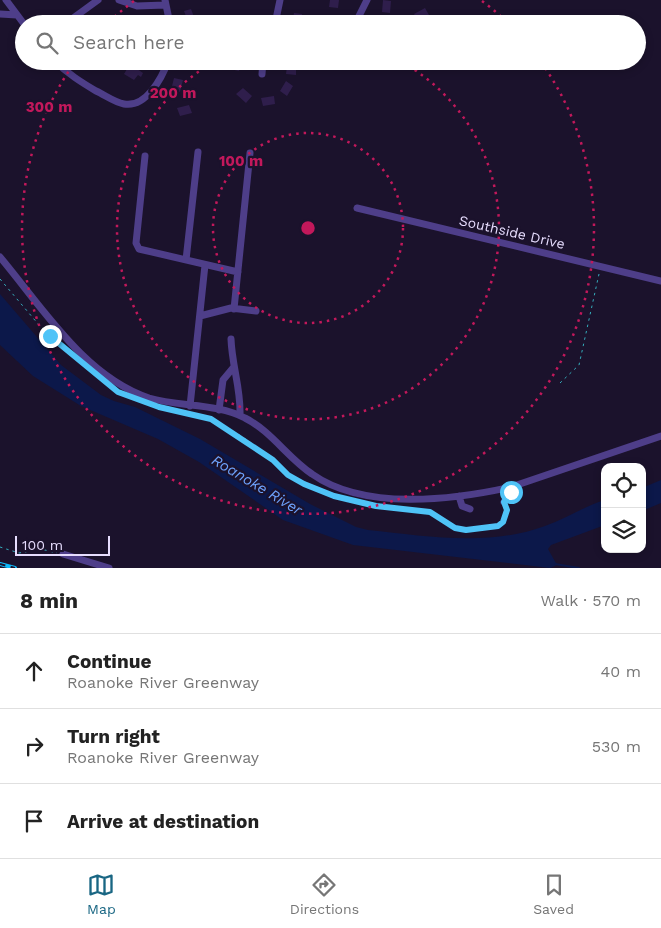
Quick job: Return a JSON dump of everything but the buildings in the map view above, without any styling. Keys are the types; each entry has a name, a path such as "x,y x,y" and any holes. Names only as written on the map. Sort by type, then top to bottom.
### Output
{"street":[{"path":"6,0 17,15"},
{"path":"77,15 98,0"},
{"path":"119,0 138,6 165,2 168,15"},
{"path":"277,15 280,0"},
{"path":"360,15 367,0"},
{"path":"0,14 17,15"},
{"path":"65,70 77,80 115,101 130,104 142,99 149,93 164,70"},
{"path":"186,260 198,152"},
{"path":"234,309 250,154"},
{"path":"145,156 138,249 238,272"},
{"name":"Southside Drive","path":"357,208 661,281"},
{"path":"0,257 79,352 95,368 120,385 143,396 191,410 220,410 240,415 256,424 300,466 334,486 362,494 398,498 459,496 511,487 661,436"},
{"path":"191,410 205,264"},
{"path":"200,316 234,309 256,311"},
{"path":"231,339 233,368 239,387 240,415"},
{"path":"220,410 224,380 233,368"},
{"path":"504,502 511,492 511,487"},
{"path":"459,496 462,506 470,509"},
{"path":"63,554 109,568"}],"path":[{"path":"560,383 579,365 601,266"},
{"path":"0,279 39,326 82,364"},
{"path":"109,386 126,396"},
{"path":"191,410 220,424 273,460 288,475 304,484 353,501 430,512 455,528 466,530 498,526 503,522 507,510 504,502"},
{"path":"0,547 19,553 41,549 63,554"}],"water":[{"name":"Roanoke River","path":"0,294 61,365 101,395 135,407 200,439 310,504 356,527 434,537 479,538 501,536 545,526 601,502 601,526 551,545 548,549 557,565 550,568 353,545 283,520 199,462 158,439 81,406 33,376 0,345"},
{"path":"661,480 661,503 646,509 646,508 646,486"}],"waterway":[{"path":"555,564 579,568"}],"railway":[{"path":"0,564 15,568"}],"route":[{"path":"50,336 118,392 159,407 201,414 220,424 273,460 288,475 304,484 334,496 376,506 430,512 455,528 466,530 498,526 503,522 507,510 504,502 511,492"}]}
